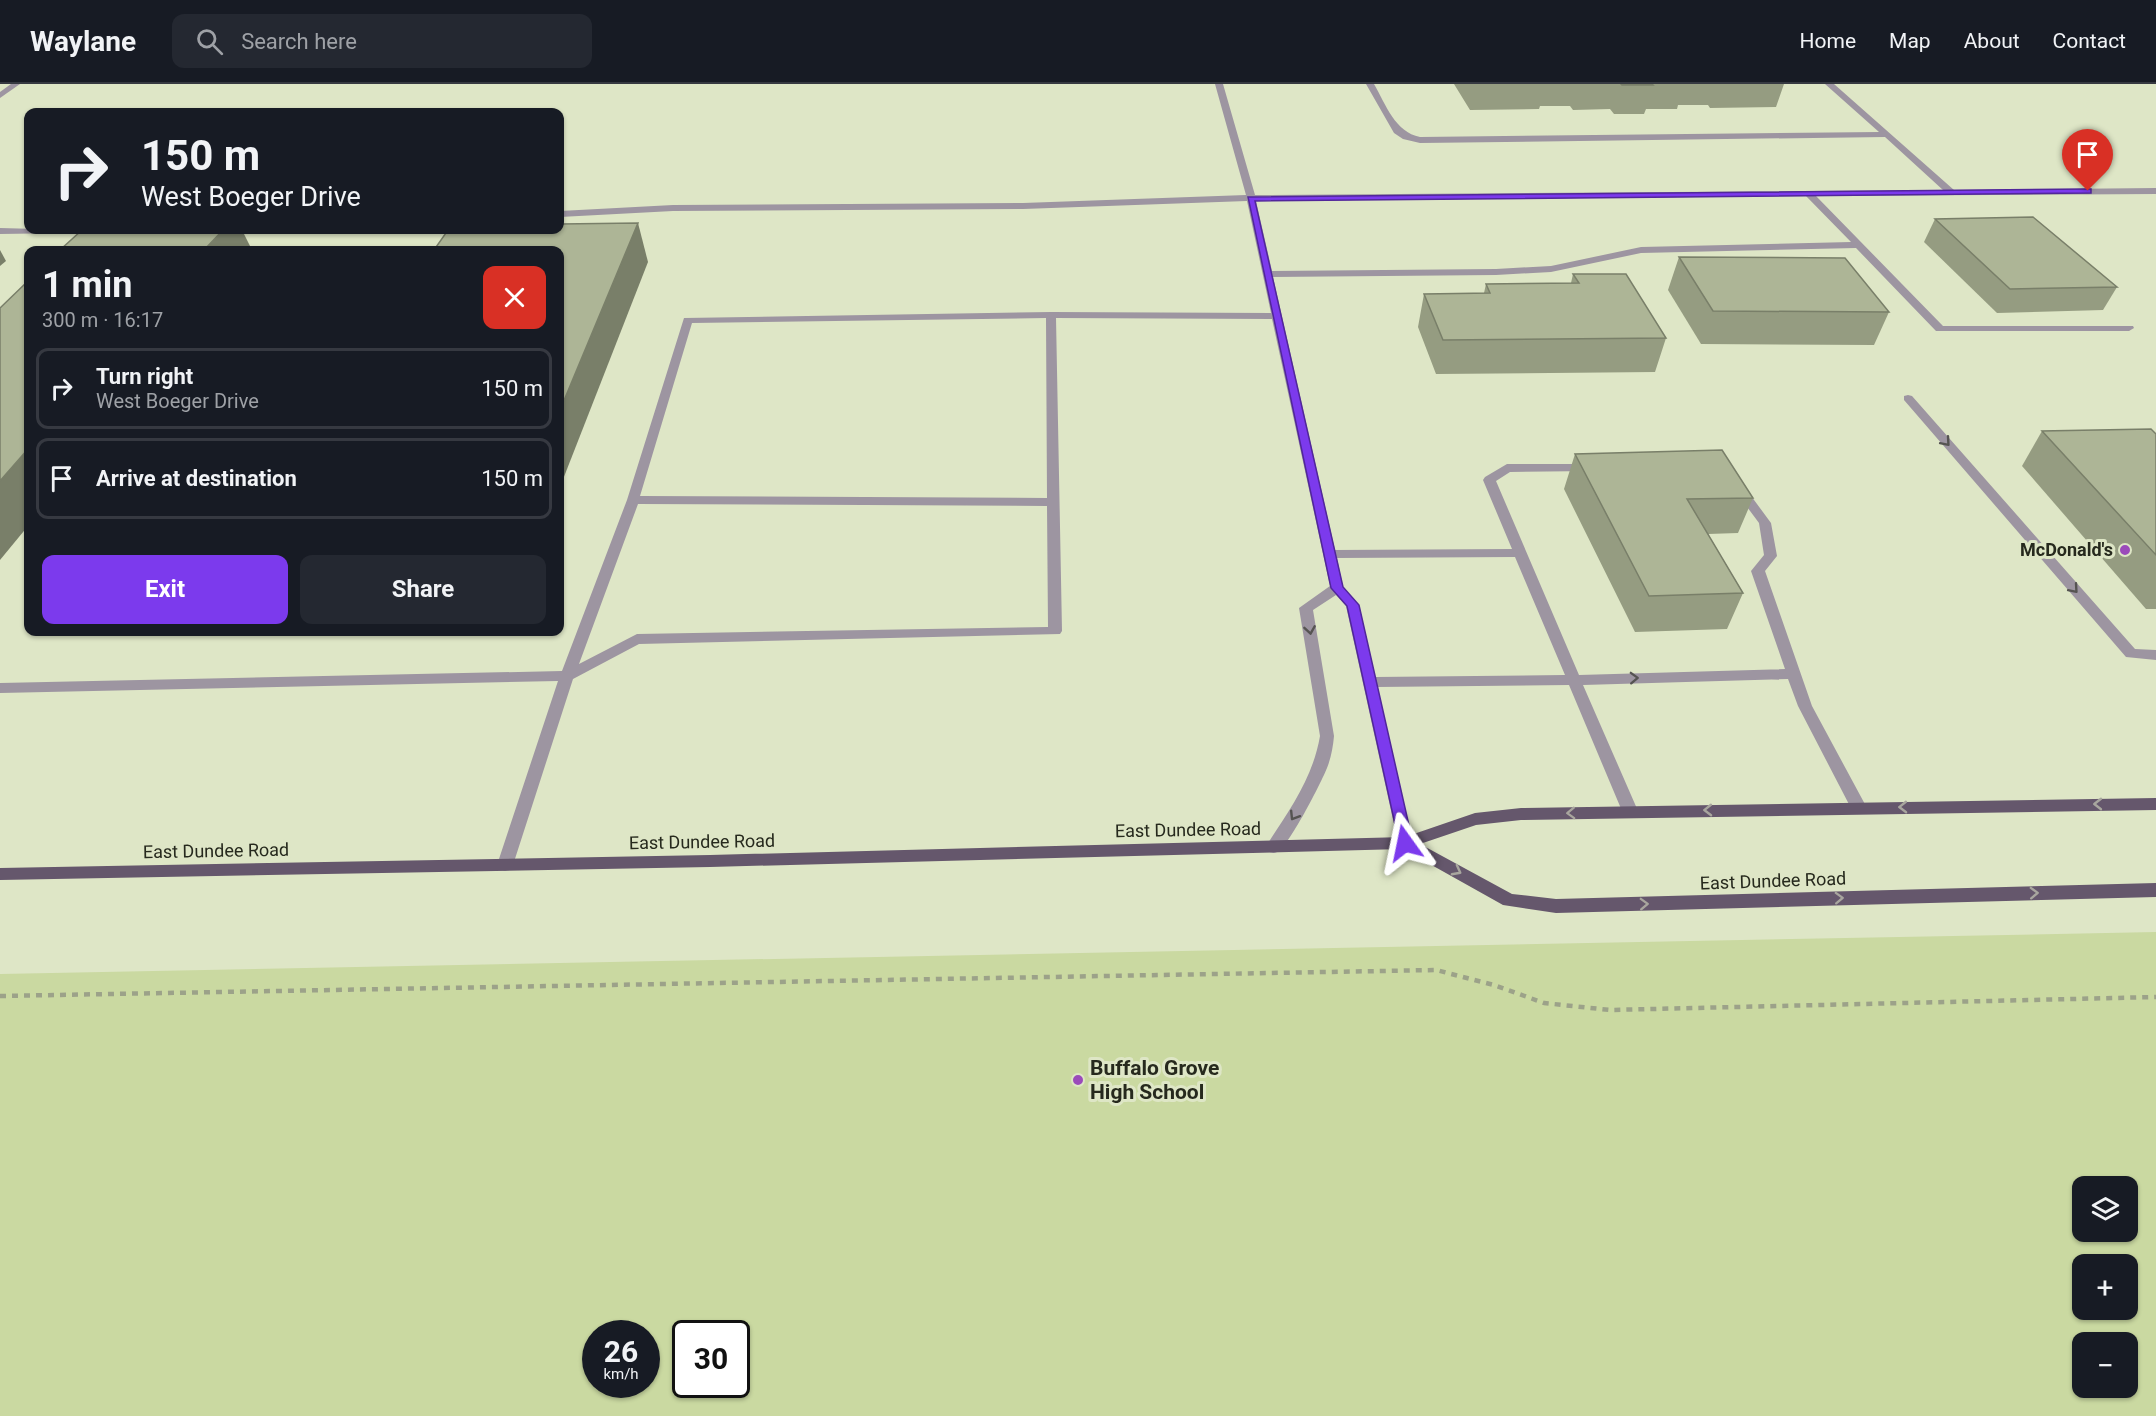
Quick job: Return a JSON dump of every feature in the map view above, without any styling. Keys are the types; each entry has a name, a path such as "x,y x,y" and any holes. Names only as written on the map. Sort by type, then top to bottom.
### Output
{"main road":[{"name":"East Dundee Road","path":"0,874 505,865 1405,843 1475,819 1521,814 2156,804"},
{"name":"East Dundee Road","path":"1405,843 1509,900 1556,906 2156,890"}],"street":[{"path":"0,96 16,84"},
{"path":"1219,84 1251,198 1337,588 1352,605 1405,843"},
{"path":"1370,84 1397,131 1406,137 1420,140 1887,134"},
{"path":"1829,84 1951,192"},
{"path":"564,214 673,208 1023,206 1251,198 2156,191"},
{"path":"1809,194 1940,329 2129,328"},
{"path":"0,231 24,231"},
{"path":"1268,274 1551,269 1641,250 1859,245"},
{"path":"505,865 567,676 633,500 688,320 1051,315 1277,316"},
{"path":"0,687 567,676 637,639 1055,632 1051,315"},
{"path":"1908,398 2131,654 2156,655"},
{"path":"1610,466 1507,468 1489,480 1630,811"},
{"path":"1726,475 1765,523 1771,556 1758,571 1805,706 1858,808"},
{"path":"633,500 1053,501"},
{"path":"1330,554 1520,553"},
{"path":"1274,847 1305,799 1326,755 1327,736 1306,608 1337,588"},
{"path":"1370,682 1575,680 1795,674"}],"path":[{"path":"0,996 1436,970 1494,985 1544,1003 1611,1010 2156,997"}],"green space":[{"name":"Buffalo Grove High School","path":"2156,932 2156,1416 0,1416 0,974"}],"building":[{"path":"1652,84 1653,85 1622,85"},
{"path":"2033,217 2117,287 2010,289 1935,219"},
{"path":"638,223 564,400 564,246 437,246 445,234 564,234 564,224"},
{"path":"78,234 219,234 208,246 64,246"},
{"path":"1679,257 1845,258 1889,312 1713,311"},
{"path":"1573,274 1626,274 1666,338 1443,340 1424,294 1490,293 1486,284 1579,283"},
{"path":"24,285 24,454 0,481 0,308"},
{"path":"2151,429 2156,434 2156,555 2042,431"},
{"path":"1722,450 1753,498 1687,499 1743,593 1649,596 1575,454"}],"place":[{"name":"McDonald's","path":"2125,550"},
{"name":"Buffalo Grove High School","path":"1078,1080"}],"route":[{"path":"1405,843 1352,605 1337,588 1251,198 2088,191"}]}
